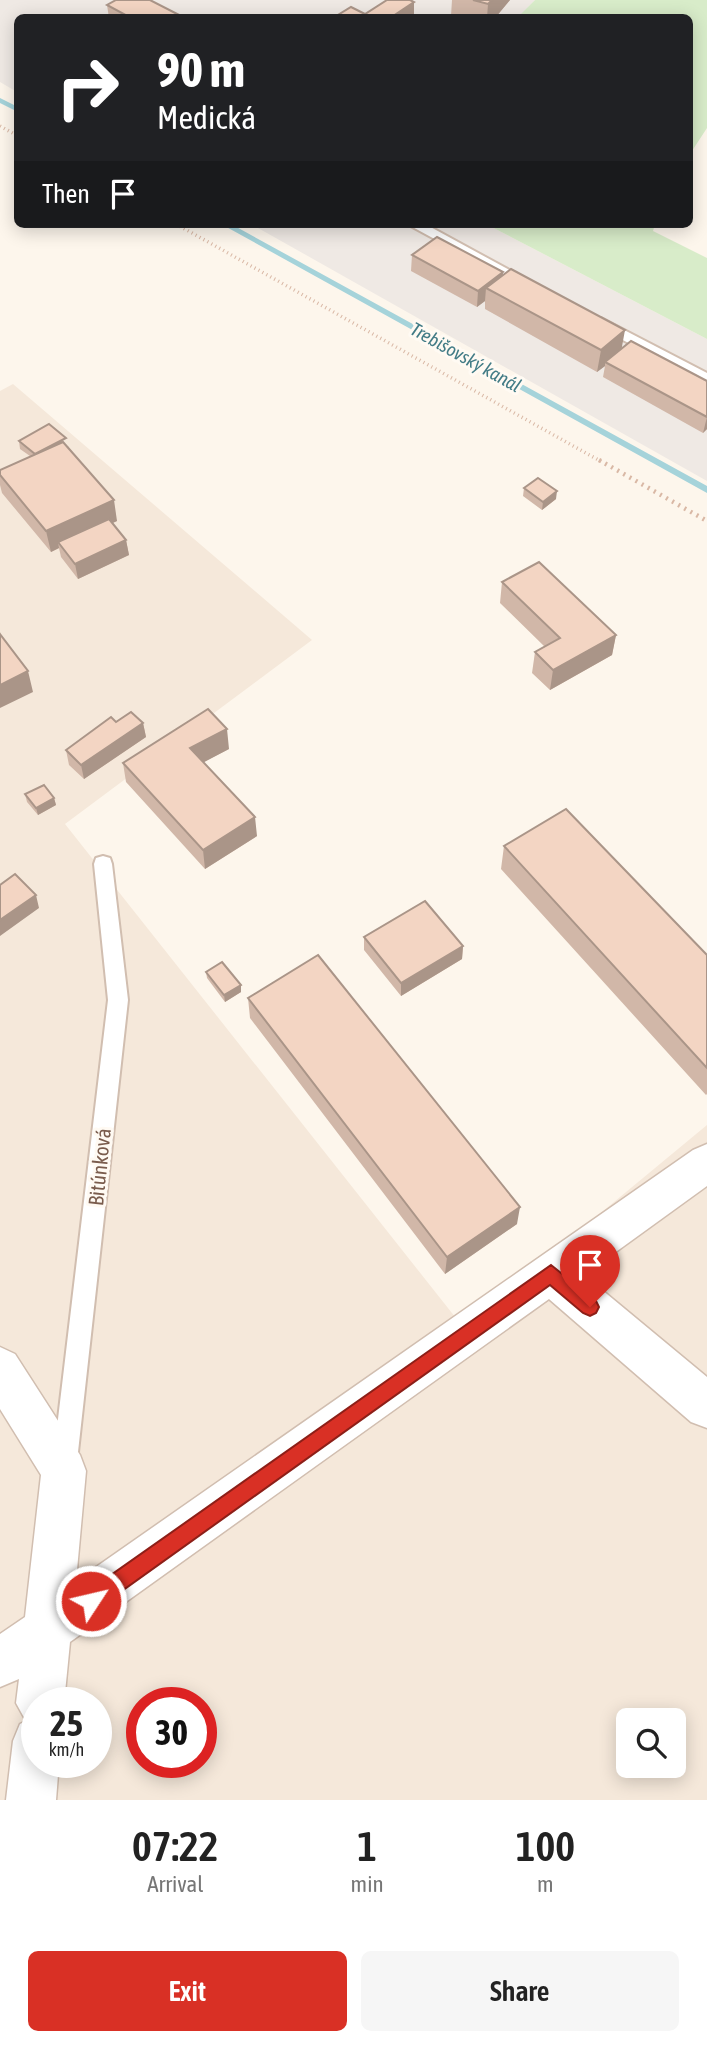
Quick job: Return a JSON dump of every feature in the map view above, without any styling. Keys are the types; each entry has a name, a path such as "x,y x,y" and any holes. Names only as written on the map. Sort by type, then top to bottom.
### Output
{"street":[{"path":"0,1663 707,1163"},
{"path":"551,1274 707,1406"},
{"path":"0,1369 64,1471 42,1687"},
{"path":"31,1800 33,1778"}],"lane":[{"path":"422,228 536,289"},
{"path":"585,315 707,379"},
{"name":"Bitúnková","path":"64,1471 118,1000 103,863"}],"path":[{"path":"183,228 707,521"}],"shaded area":[{"path":"0,0 535,0 522,14 14,14 14,90 0,82"},
{"path":"258,228 494,228 707,339 707,481"},
{"path":"13,384 312,640 65,824 463,1327 707,1125 707,1800 0,1800 0,391"}],"green space":[{"path":"535,0 707,0 707,128 693,149 693,14 521,14"},
{"path":"494,228 654,228 653,231 707,258 707,339"}],"building":[{"path":"116,0 150,0 177,14 124,14 107,5"},
{"path":"387,0 414,2 396,14 365,14"},
{"path":"473,0 492,0 488,4"},
{"path":"351,7 365,14 340,14"},
{"path":"437,237 503,272 478,291 412,255"},
{"path":"511,269 625,330 601,350 486,288"},
{"path":"631,341 707,381 707,417 605,362"},
{"path":"49,424 66,438 35,454 19,441"},
{"path":"63,442 114,500 46,531 0,475 0,470"},
{"path":"538,478 557,491 543,502 524,488"},
{"path":"109,519 126,540 75,564 58,542"},
{"path":"539,562 616,635 553,670 535,652 560,638 502,582"},
{"path":"0,634 28,671 0,685"},
{"path":"208,709 227,729 190,748 255,817 203,850 123,763"},
{"path":"131,712 143,723 81,765 66,750 111,717 116,722"},
{"path":"44,785 54,798 36,808 25,794"},
{"path":"566,809 707,955 707,1068 504,846"},
{"path":"15,874 36,895 0,920 0,885"},
{"path":"425,901 463,946 401,983 364,937"},
{"path":"318,955 520,1207 447,1257 248,998"},
{"path":"222,962 241,985 224,995 206,972"}],"waterway":[{"name":"Trebišovský kanál","path":"0,100 14,108"},
{"name":"Trebišovský kanál","path":"232,228 707,490"}],"route":[{"path":"91,1601 551,1274 590,1307"}]}
